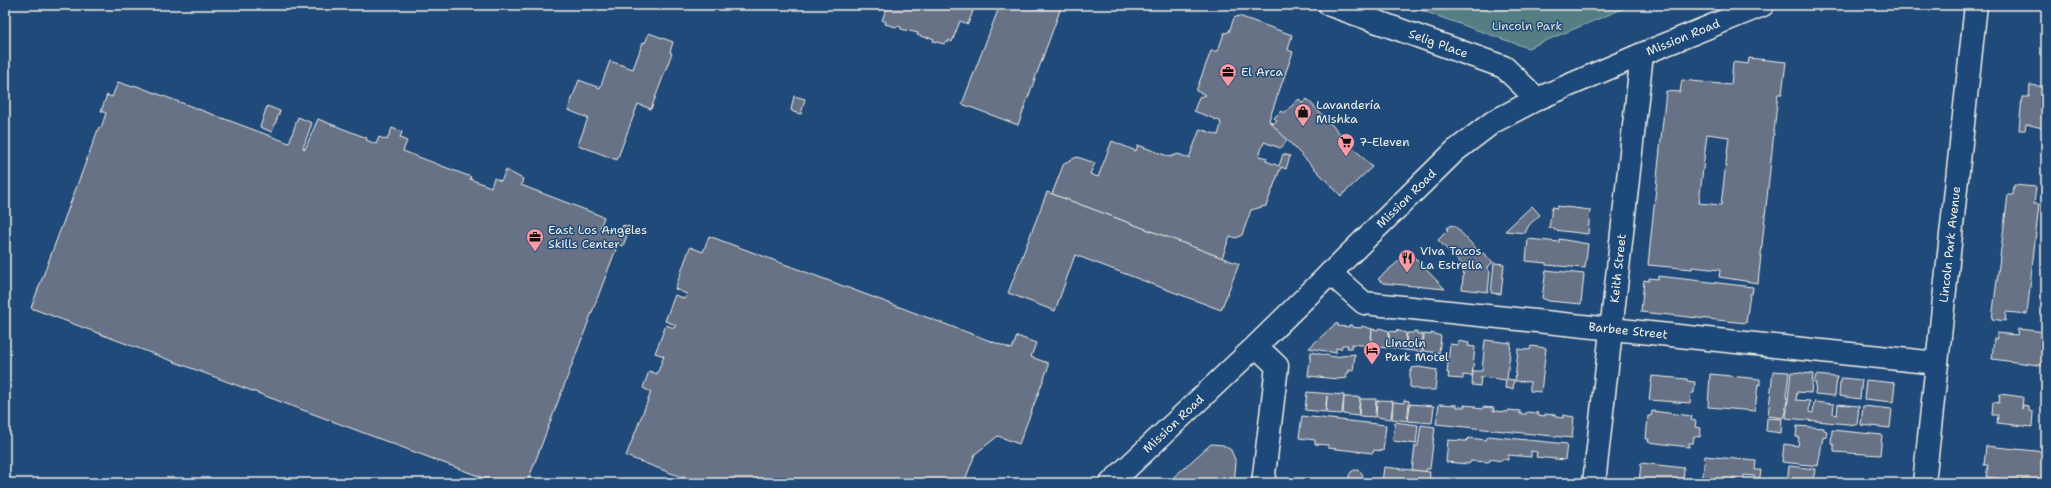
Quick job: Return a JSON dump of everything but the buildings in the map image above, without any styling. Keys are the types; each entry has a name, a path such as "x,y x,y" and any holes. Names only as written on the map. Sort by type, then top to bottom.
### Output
{"street":[{"name":"Selig Place","path":"1330,5 1504,68 1537,99"},
{"name":"Mission Road","path":"1111,483 1256,346 1455,151 1493,122 1537,99 1642,54 1763,5"},
{"name":"Lincoln Park Avenue","path":"1924,483 1976,5"},
{"name":"Keith Street","path":"1594,483 1642,54"},
{"name":"Barbee Street","path":"1330,273 1364,303 1937,363"},
{"path":"1256,346 1277,366 1263,483"}],"green space":[{"name":"Lincoln Park","path":"1406,5 1632,5 1528,48"}],"place":[{"name":"El Arca","path":"1228,87"},
{"name":"Lavandería Mishka","path":"1303,127"},
{"name":"7-Eleven","path":"1346,157"},
{"name":"East Los Angeles Skills Center","path":"535,252"},
{"name":"Viva Tacos La Estrella","path":"1407,273"},
{"name":"Lincoln Park Motel","path":"1372,365"}]}
